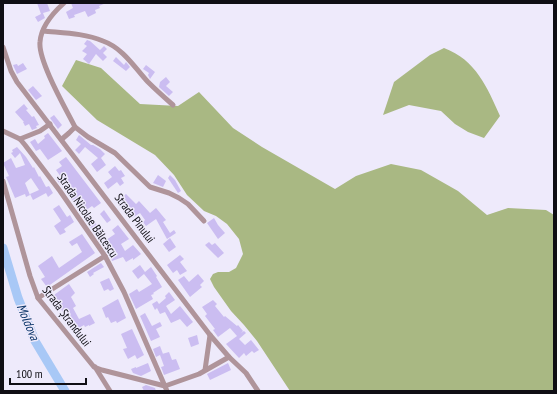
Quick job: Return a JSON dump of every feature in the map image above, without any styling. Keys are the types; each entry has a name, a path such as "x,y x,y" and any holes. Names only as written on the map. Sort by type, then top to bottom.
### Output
{"street":[{"path":"64,3 56,10 43,31 40,42 42,55 56,91 75,127 88,137 115,153 150,187 179,198 188,204 204,221"},
{"path":"43,31 88,36 110,44 120,51 152,86 173,105"},
{"name":"Strada Pinului","path":"3,47 11,71 17,82 62,139 210,335 229,357 246,373 258,391"},
{"path":"20,140 34,134 50,124"},
{"path":"62,139 75,127"},
{"name":"Strada Nicolae Bălcescu","path":"3,131 20,140 55,185 105,256 127,298 166,389"},
{"name":"Strada Ștrandului","path":"3,180 30,276 38,298 94,367 110,391"},
{"path":"38,298 105,256"},
{"path":"205,370 210,335"},
{"path":"94,367 166,389 199,374 229,357"}],"green space":[{"path":"444,48 455,53 472,67 485,85 500,116 484,138 468,132 455,124 441,111 409,105 383,115 394,82 430,55"},
{"path":"76,60 101,68 140,104 178,106 199,92 233,128 262,147 335,189 356,176 391,164 421,170 458,191 487,215 508,208 546,210 554,215 554,391 290,391 257,341 231,311 210,279 213,274 218,272 229,272 236,268 243,254 239,239 227,224 216,216 204,211 187,195 174,175 155,155 97,120 62,86"}],"building":[{"path":"37,3 47,3 50,11 43,13 45,18 38,22 35,17 41,14"},
{"path":"71,3 106,3 99,6 100,8 95,10 96,13 88,17 85,11 74,15 75,17 69,19 66,12 73,8"},
{"path":"87,40 100,50 104,46 107,49 103,53 107,57 103,61 96,54 89,64 83,59 87,54 82,51 87,46 84,44"},
{"path":"116,57 124,65 126,62 130,67 126,71 113,61"},
{"path":"23,63 27,69 17,74 13,65 17,64 18,66"},
{"path":"146,65 155,72 150,79 148,75 149,73 143,69"},
{"path":"166,77 170,82 166,86 173,92 169,96 159,87 160,82"},
{"path":"33,86 42,96 36,100 28,90"},
{"path":"24,104 28,109 26,110 32,117 34,116 39,125 36,126 37,128 32,130 29,124 25,126 24,122 15,112"},
{"path":"54,115 62,125 58,129 50,118"},
{"path":"48,133 62,151 48,160 40,149 36,151 30,142 35,139 38,144"},
{"path":"79,135 105,154 101,158 106,165 97,172 91,164 98,158 85,147 79,154 75,150 81,144 76,140"},
{"path":"17,147 33,168 34,167 46,187 49,186 53,193 48,197 46,193 33,200 30,194 39,190 31,178 25,183 30,195 26,197 25,194 15,198 6,177 9,176 3,163 11,158 16,168 25,165 20,153 15,158 11,153 13,152 12,150"},
{"path":"66,157 101,203 94,208 92,206 82,213 57,180 61,177 56,170 62,166 59,162"},
{"path":"115,166 119,171 121,170 125,176 121,178 124,183 120,186 117,182 108,189 104,183 112,177 108,172"},
{"path":"158,175 166,181 163,187 153,183"},
{"path":"170,175 175,180 181,191 178,193 168,178"},
{"path":"126,194 136,204 139,201 150,213 156,208 166,220 163,222 170,233 174,230 176,233 167,239 156,219 146,226 143,222 145,220 140,213 132,218 119,200"},
{"path":"59,205 67,217 70,215 74,222 64,229 66,232 60,235 54,226 61,221 53,209"},
{"path":"104,210 111,220 107,223 100,214"},
{"path":"214,218 225,233 218,239 207,223"},
{"path":"95,222 100,230 94,233 89,225"},
{"path":"118,225 129,239 121,244 125,251 133,245 141,254 133,260 133,258 126,262 123,257 112,261 110,256 114,254 109,246 105,248 100,241 105,238 106,240 115,234 112,230"},
{"path":"82,234 95,253 47,287 41,279 45,277 38,266 52,256 59,268 82,252 77,243 72,246 69,242"},
{"path":"170,238 176,247 169,252 163,244"},
{"path":"209,242 212,245 215,243 224,253 218,258 205,245"},
{"path":"180,255 184,259 180,262 187,271 180,275 177,270 173,273 167,265"},
{"path":"101,263 104,267 93,273 94,274 90,277 87,272"},
{"path":"140,265 145,272 151,267 162,287 151,295 153,299 136,309 129,294 137,289 139,292 152,284 144,274 138,279 132,271"},
{"path":"198,274 204,281 200,285 202,287 190,297 178,280 184,276 189,282"},
{"path":"109,278 114,289 104,291 100,282"},
{"path":"69,284 75,293 71,297 76,306 73,308 79,319 90,314 95,323 85,327 84,325 79,328 72,318 69,320 62,311 60,304 54,295"},
{"path":"169,292 175,300 166,306 171,314 180,306 193,322 187,327 180,319 171,323 165,312 160,314 157,308 155,310 152,304 157,301 159,304 166,298 165,296"},
{"path":"118,299 126,318 117,323 116,321 111,323 108,317 106,318 102,308"},
{"path":"213,300 217,304 215,306 224,317 225,316 237,326 238,325 243,331 241,333 244,331 246,333 239,339 245,345 251,340 259,350 254,353 252,351 246,356 244,353 239,358 226,344 237,336 230,328 218,337 213,330 215,329 205,316 207,314 202,307"},
{"path":"145,313 152,326 160,322 162,326 156,329 160,337 151,341 140,316"},
{"path":"132,329 144,355 137,359 135,355 128,359 123,349 127,348 121,334"},
{"path":"197,335 199,344 191,347 188,338"},
{"path":"160,346 163,354 169,352 172,360 176,359 180,369 164,375 161,367 164,366 160,355 156,357 153,349"},
{"path":"148,363 151,371 141,376 133,373 131,369 136,368"},
{"path":"228,363 231,370 210,380 207,374"},
{"path":"146,385 155,388 156,391 144,391 142,387"}],"waterway":[{"name":"Moldova","path":"3,248 18,298 35,341 65,391"}]}
